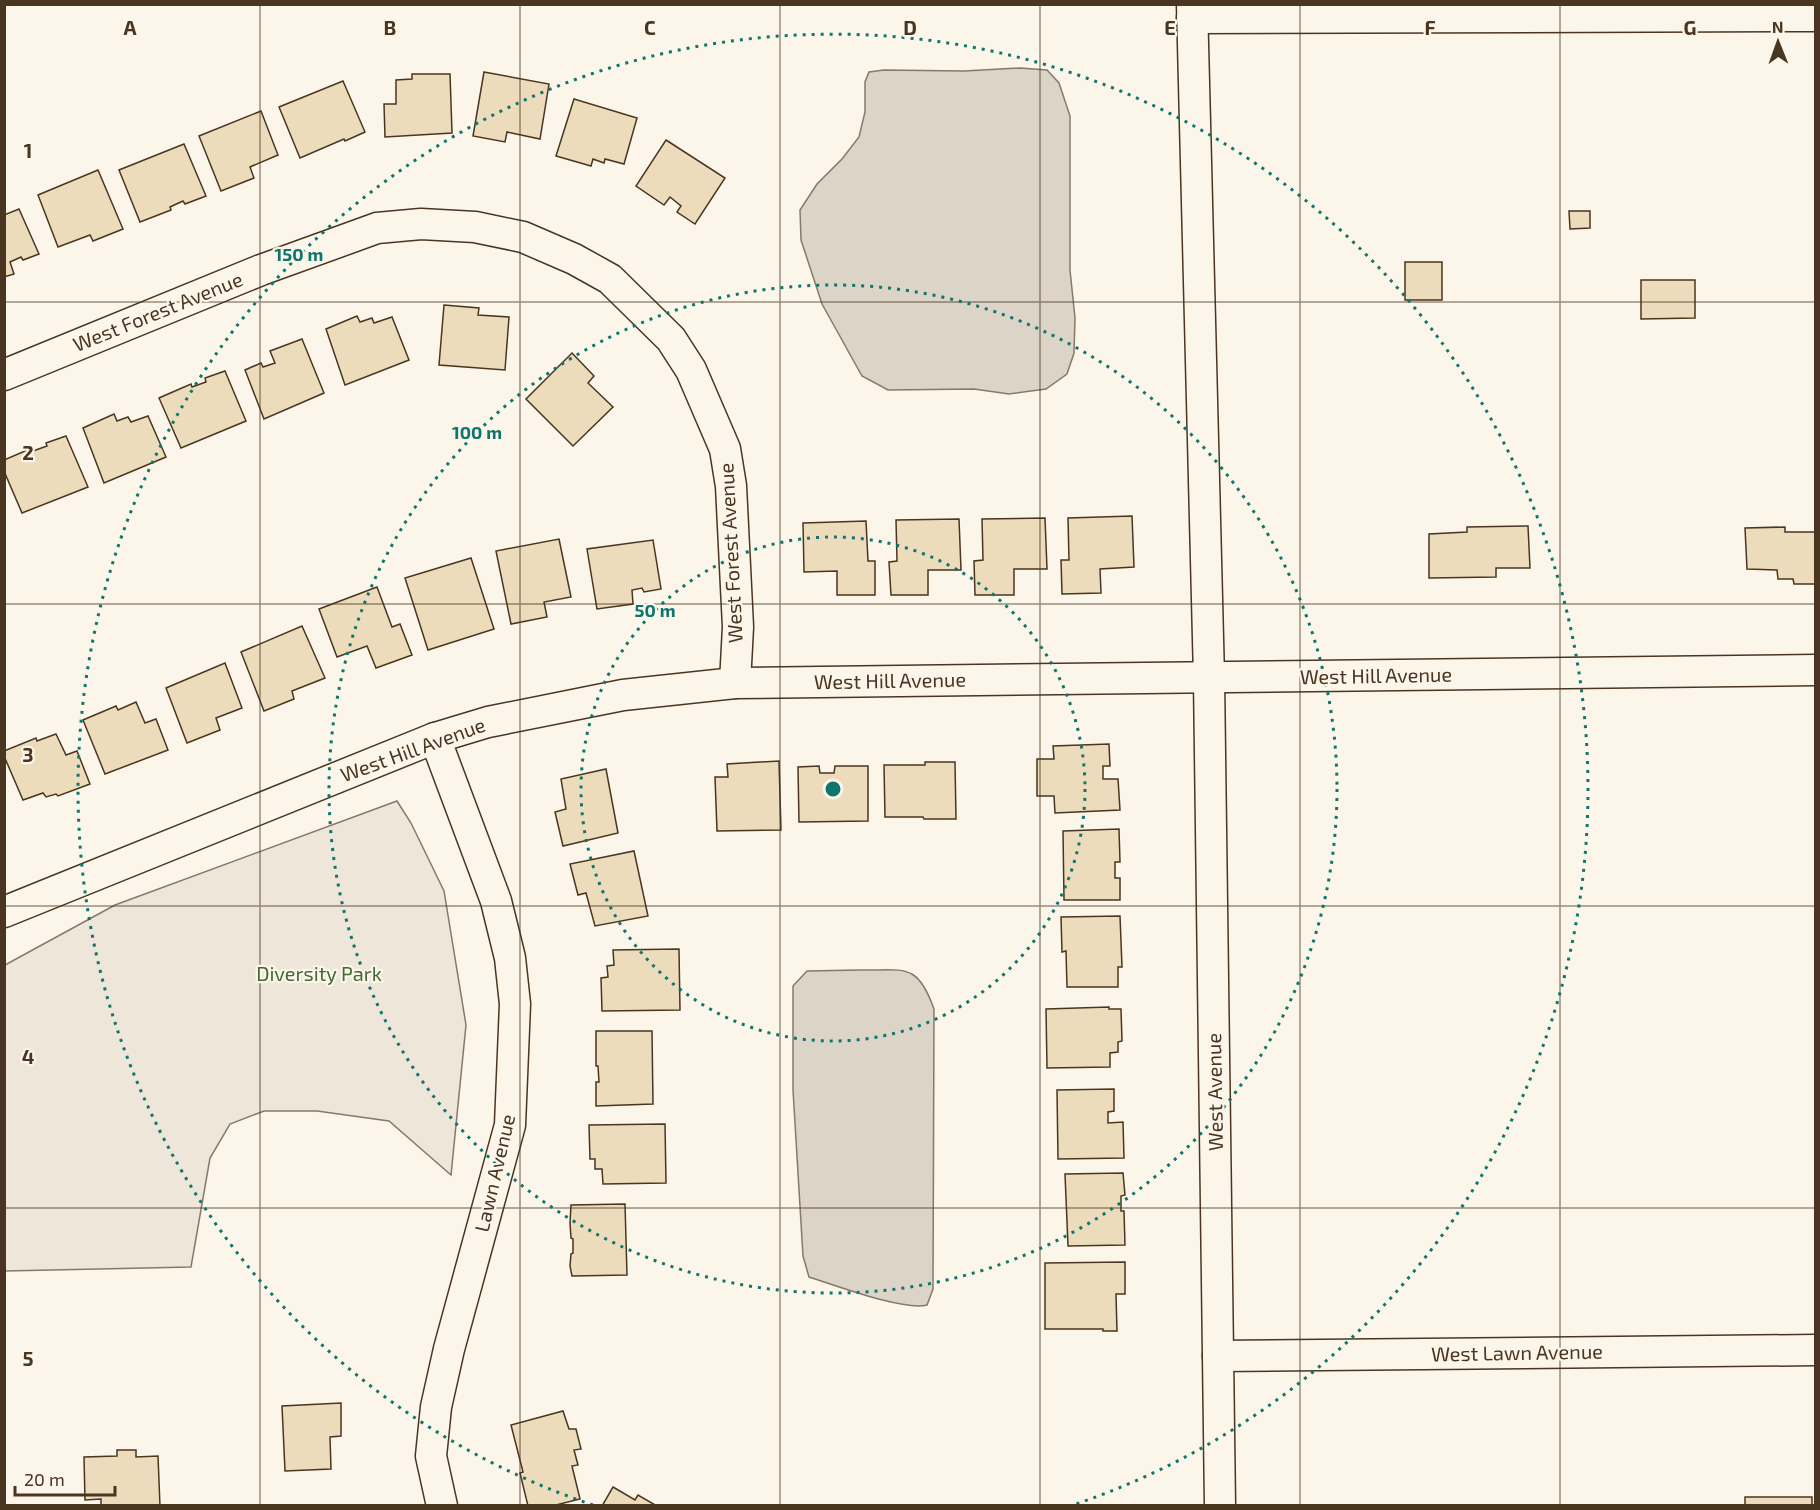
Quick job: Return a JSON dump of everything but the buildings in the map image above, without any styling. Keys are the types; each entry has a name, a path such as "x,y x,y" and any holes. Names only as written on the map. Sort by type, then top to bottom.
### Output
{"street":[{"path":"1192,11 1815,16"},
{"name":"West Avenue","path":"1192,11 1209,678 1220,1506"},
{"name":"West Forest Avenue","path":"4,375 261,270 377,228 422,224 476,227 523,237 574,259 610,279 671,339 691,370 725,449 731,486 737,615 735,683"},
{"name":"West Hill Avenue","path":"4,912 435,738 488,722 623,695 735,683 1815,670"},
{"name":"Lawn Avenue","path":"435,738 495,901 510,958 515,1004 510,1125 448,1349 436,1407 431,1456 442,1506"},
{"name":"West Lawn Avenue","path":"1218,1356 1815,1350"}],"green space":[{"name":"Diversity Park","path":"397,801 411,823 444,891 466,1025 451,1175 389,1121 317,1111 264,1111 230,1124 210,1158 191,1267 5,1271 5,965 115,905"}],"shaded area":[{"path":"1020,68 1047,70 1059,83 1070,116 1070,270 1075,318 1074,353 1067,374 1046,389 1009,394 974,389 888,390 862,376 822,304 801,240 800,210 817,184 842,159 859,137 865,112 865,82 869,72"},
{"path":"898,970 915,976 928,994 934,1009 933,1289 927,1305 916,1306 886,1301 809,1277 803,1256 793,1090 793,986 807,971"}]}
